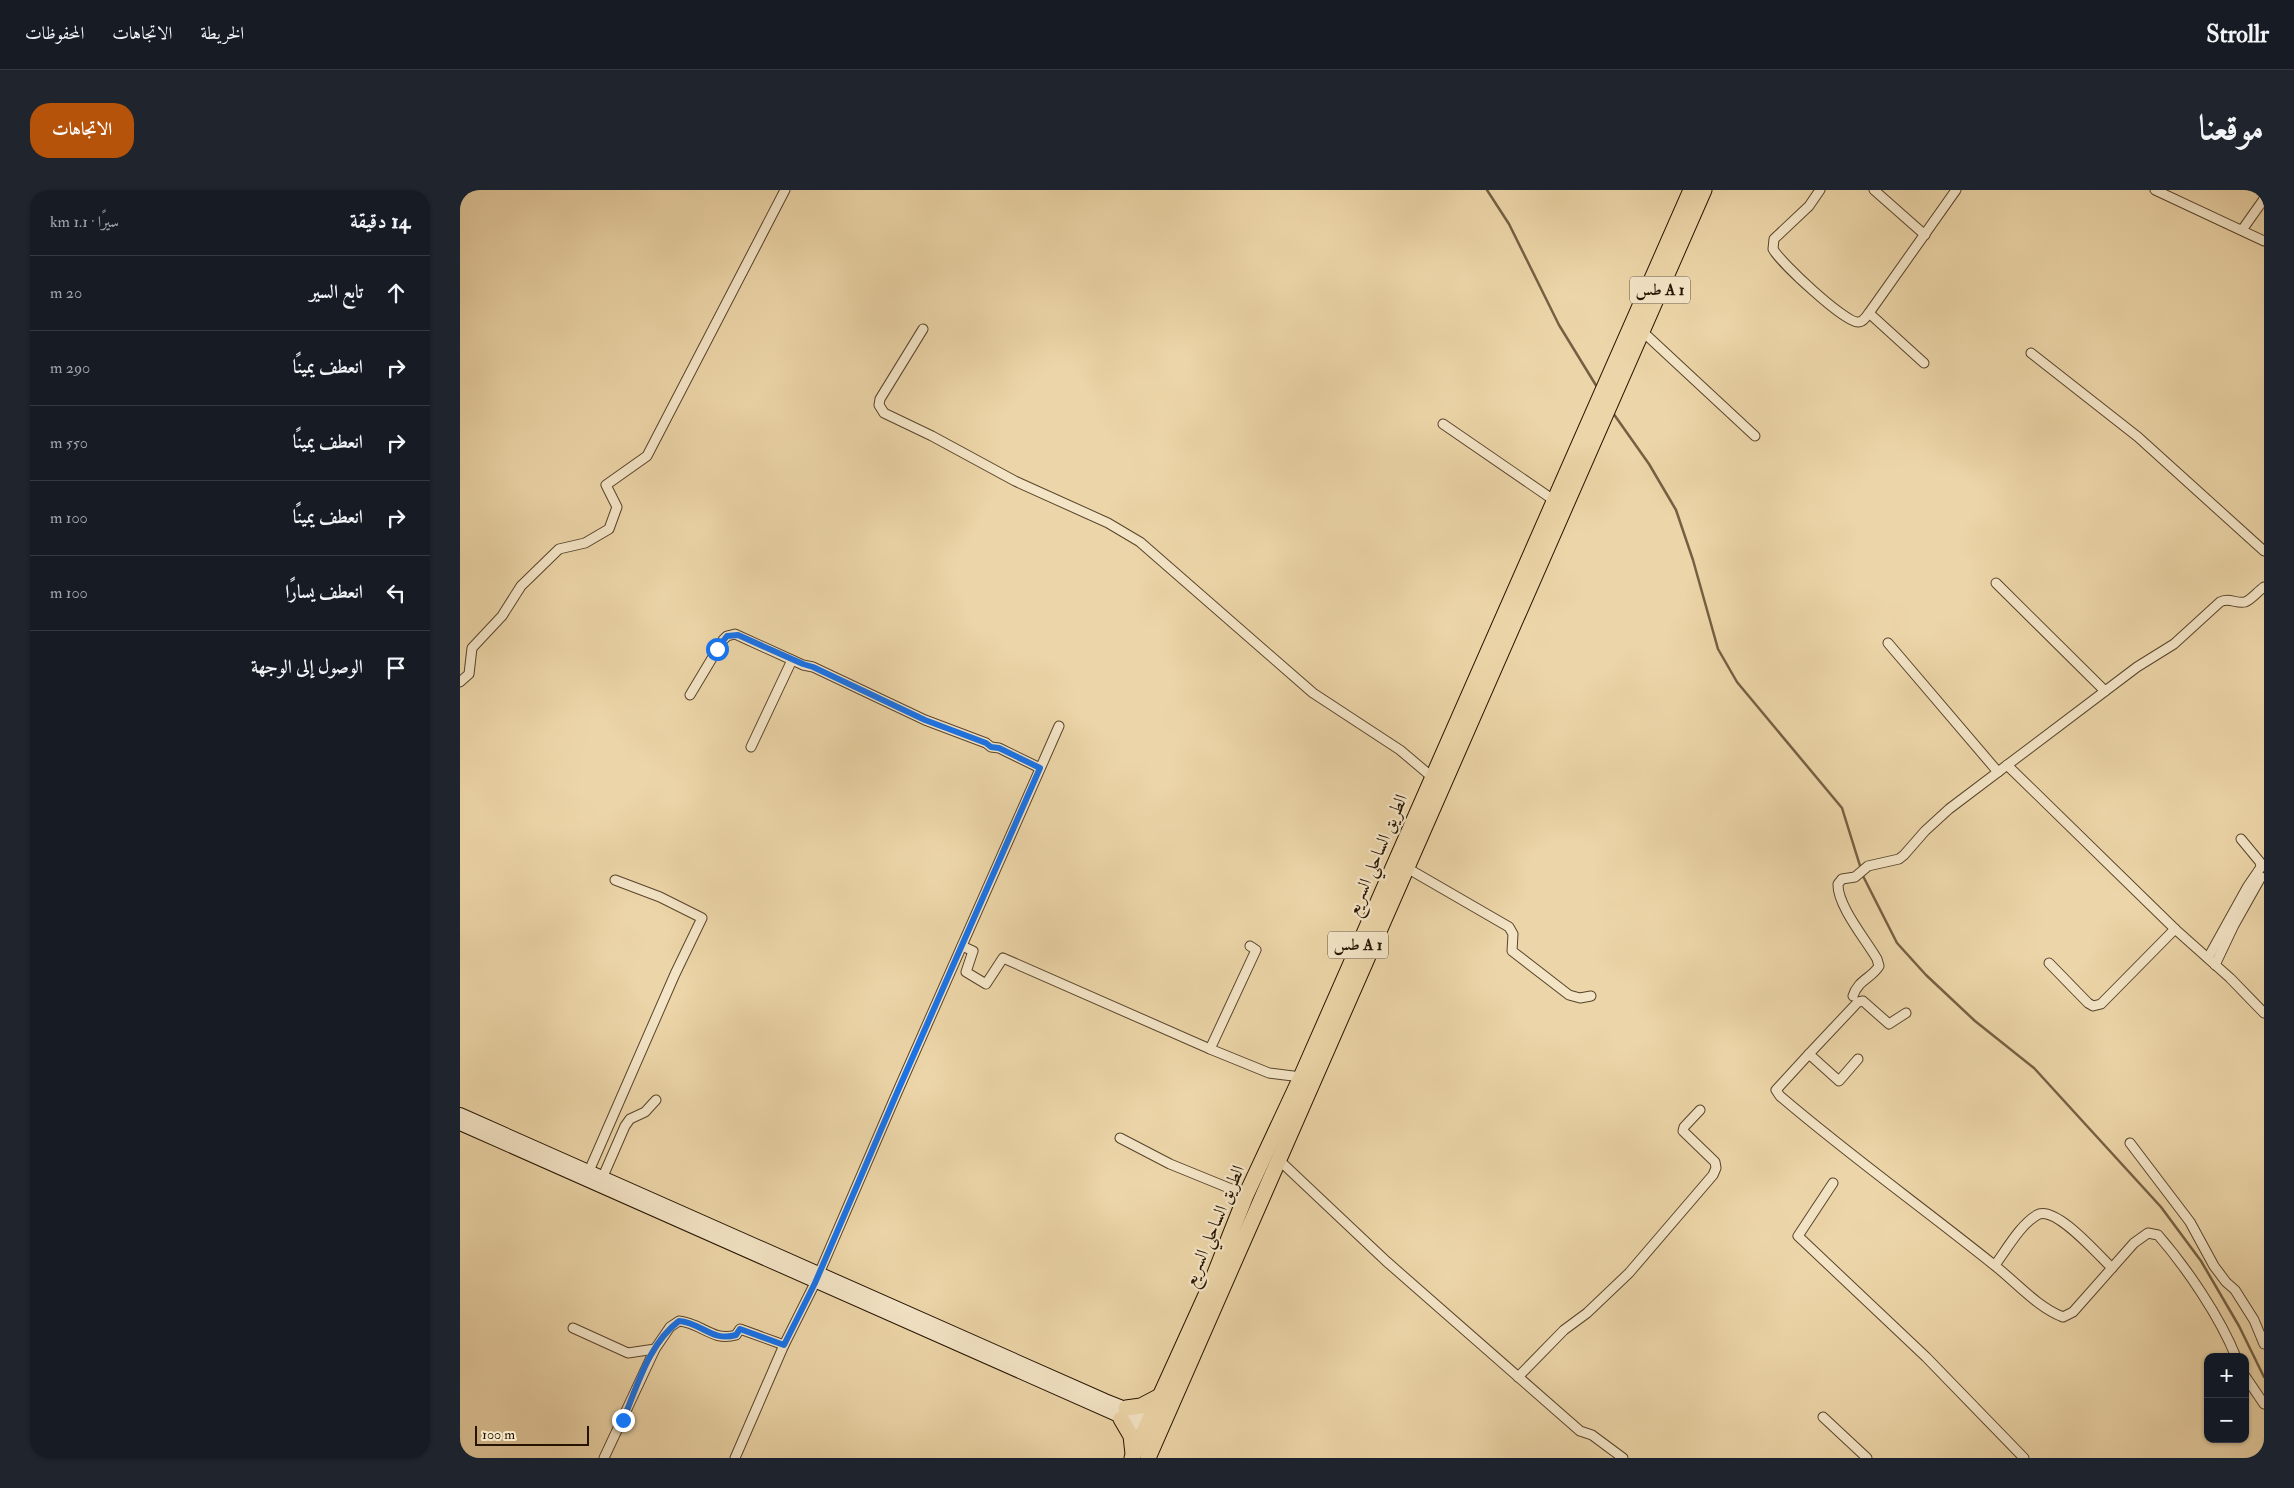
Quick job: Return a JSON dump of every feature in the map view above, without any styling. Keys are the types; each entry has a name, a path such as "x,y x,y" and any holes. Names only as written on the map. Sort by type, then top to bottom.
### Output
{"highway":[{"name":"طس A 1","path":"1611,388 1691,190"},
{"name":"طس A 1","path":"1611,388 1642,331 1704,190"},
{"path":"1590,435 1611,388"},
{"name":"الطريق الساحلي السريع","path":"1154,1425 1160,1396 1210,1286 1246,1195 1300,1078 1555,501 1590,435"},
{"name":"الطريق الساحلي السريع","path":"1138,1458 1279,1160 1478,709 1590,435"},
{"path":"1138,1458 1124,1413 1160,1396"}],"street":[{"path":"460,682 469,674 472,648 502,616 521,586 559,549 585,543 609,529 617,507 606,485 647,456 785,190"},
{"path":"1820,190 1809,206 1774,239 1773,249 1815,292 1851,322 1862,321 1869,313 1956,190"},
{"path":"1874,190 1925,235"},
{"path":"2155,190 2177,202 2264,241"},
{"path":"2242,230 2264,199"},
{"path":"1869,313 1924,363"},
{"path":"923,329 880,399 879,405 884,413 932,436 1015,481 1108,523 1140,542 1306,687 1400,750 1432,777"},
{"path":"1642,331 1755,436"},
{"path":"2031,353 2138,436 2264,551"},
{"path":"1443,424 1555,501"},
{"path":"1996,583 2105,691"},
{"path":"1853,996 1864,979 1876,972 1879,966 1878,959 1843,903 1838,890 1838,884 1842,879 1855,877 1868,866 1899,859 1949,808 2105,691 2174,644 2220,602 2225,600 2241,603 2247,602 2264,586"},
{"path":"690,695 717,649 727,636 738,635 792,660 813,667 925,720 986,743 991,747 999,748 1040,768"},
{"path":"1888,643 1998,772"},
{"path":"751,748 792,660"},
{"path":"735,1458 784,1345 818,1277 1059,726"},
{"path":"2007,764 2175,929 2208,958 2264,1013"},
{"path":"2208,958 2248,886 2262,867 2241,839"},
{"path":"1407,868 1509,927 1513,934 1512,951 1569,996 1580,998 1592,996"},
{"path":"2215,965 2234,925 2264,874"},
{"path":"589,1171 671,982 702,918 660,897 615,880"},
{"path":"2049,963 2088,1003 2093,1006 2101,1004 2175,929"},
{"path":"962,946 973,951 966,972 986,984 1003,958 1269,1073 1300,1078"},
{"path":"1210,1049 1256,950 1250,946"},
{"path":"1906,1013 1889,1024 1863,1001 1858,1002 1776,1090 1780,1096 1879,1178 1995,1265 2043,1305 2063,1317 2074,1312 2134,1243 2148,1233 2158,1235 2170,1249 2210,1308 2234,1353"},
{"path":"1809,1054 1839,1081 1858,1059"},
{"path":"601,1182 625,1126 630,1120 645,1112 656,1100"},
{"path":"1518,1377 1564,1330 1587,1313 1630,1273 1713,1175 1716,1168 1715,1162 1683,1131 1684,1127 1700,1110"},
{"path":"460,1114 519,1145 601,1182 1154,1425"},
{"path":"460,1124 589,1171 601,1182"},
{"path":"1120,1138 1170,1164 1246,1195"},
{"path":"2130,1143 2190,1222 2214,1266 2226,1282 2235,1290 2254,1320 2257,1332 2264,1344"},
{"path":"1279,1160 1386,1261 1580,1431 1592,1435 1623,1458"},
{"path":"1833,1183 1798,1236 1926,1357 2024,1458"},
{"path":"1995,1265 2029,1222 2038,1214 2043,1213 2062,1220 2112,1268"},
{"path":"604,1458 655,1349 670,1327 679,1321 688,1322 718,1337 736,1335 740,1329 784,1345"},
{"path":"573,1328 628,1353 655,1349"},
{"path":"2249,1382 2264,1404"},
{"path":"1823,1417 1867,1458"}],"waterway":[{"path":"1487,190 1509,224 1559,325 1597,387"},
{"path":"1613,413 1649,464 1676,510 1693,560 1718,649 1737,682 1842,808 1861,869"},
{"path":"1862,874 1897,943 1926,975 1975,1021 2034,1068 2161,1207 2201,1261 2239,1326 2264,1377"}],"route":[{"path":"623,1420 655,1349 670,1327 679,1321 688,1322 718,1337 736,1335 740,1329 784,1345 815,1283 1040,768 999,748 991,747 986,743 925,720 813,667 738,635 727,636 717,649"}]}
